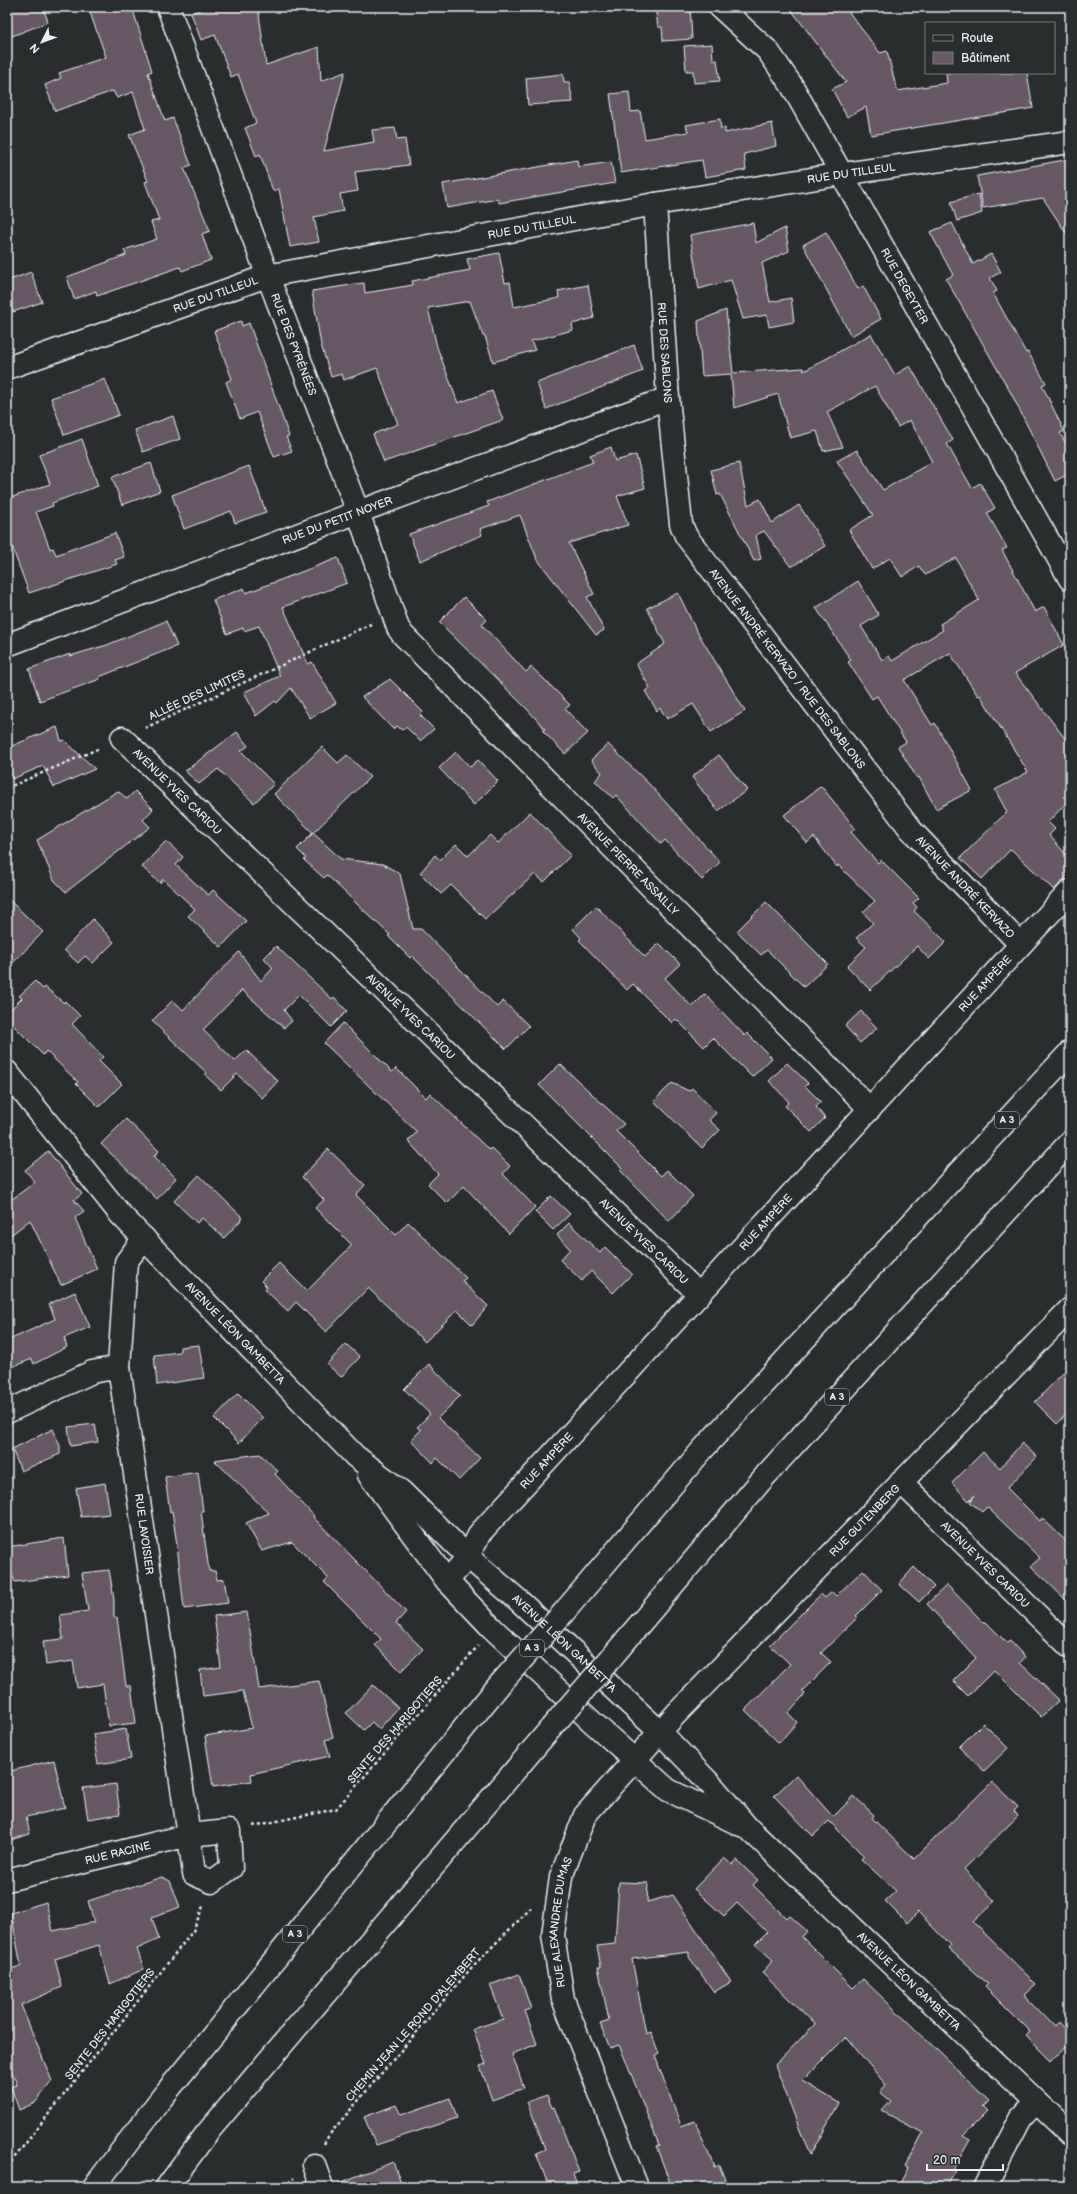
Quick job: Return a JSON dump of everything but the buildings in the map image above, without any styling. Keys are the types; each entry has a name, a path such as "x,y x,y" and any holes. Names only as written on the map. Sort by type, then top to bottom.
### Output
{"main road":[{"name":"RUE DES PYRÉNÉES","path":"168,7 267,276 358,512 393,614"},
{"name":"RUE DEGEYTER","path":"720,7 768,51 792,86 1070,579"},
{"name":"RUE DU TILLEUL","path":"7,368 267,276 655,204 842,174 1070,142"},
{"name":"RUE DES SABLONS","path":"655,204 668,398 679,500"},
{"name":"RUE DU PETIT NOYER","path":"7,645 358,512 668,398"},
{"name":"AVENUE ANDRÉ KERVAZO / RUE DES SABLONS","path":"679,500 681,524 686,536 911,830"},
{"name":"AVENUE PIERRE ASSAILLY","path":"393,614 403,635 870,1109"},
{"name":"AVENUE YVES CARIOU","path":"122,738 698,1294"},
{"name":"AVENUE ANDRÉ KERVAZO","path":"911,830 1020,944"},
{"name":"RUE AMPÈRE","path":"468,1557 480,1533 698,1294 1070,891"},
{"name":"A 3","path":"94,2187 160,2100 500,1684 704,1449 1070,1052"},
{"name":"AVENUE LÉON GAMBETTA","path":"7,1072 115,1209 355,1456 447,1582 492,1628 634,1761 668,1790 748,1828"},
{"name":"A 3","path":"167,2187 207,2133 766,1475 1070,1142"},
{"name":"RUE LAVOISIER","path":"144,1238 126,1262 120,1367 194,1874 212,1882"},
{"name":"RUE GUTENBERG","path":"660,1732 901,1482 1070,1310"},
{"path":"7,1412 92,1372 120,1367"},
{"name":"AVENUE LÉON GAMBETTA","path":"355,1456 402,1492 468,1557 517,1599 660,1732 702,1774 748,1828 1070,2134"},
{"name":"AVENUE YVES CARIOU","path":"901,1482 1070,1647"},
{"path":"447,1582 468,1557"},
{"path":"634,1761 660,1732"},
{"name":"RUE ALEXANDRE DUMAS","path":"634,1761 585,1815 561,1877 553,1935 563,1999 636,2187"},
{"path":"212,1882 231,1868 229,1831"},
{"name":"RUE RACINE","path":"7,1880 189,1835 229,1831"},
{"path":"985,2187 1021,2118 1036,2102"},
{"path":"314,2165 322,2187"}],"path":[{"name":"ALLÉE DES LIMITES","path":"7,788 122,738 393,614"},
{"name":"SENTE DES HARIGOTIERS","path":"229,1831 336,1809 465,1662"},
{"name":"SENTE DES HARIGOTIERS","path":"7,2167 193,1931 212,1882"},
{"name":"CHEMIN JEAN LE ROND D'ALEMBERT","path":"284,2187 314,2165 329,2135 472,1966 534,1905"}]}
